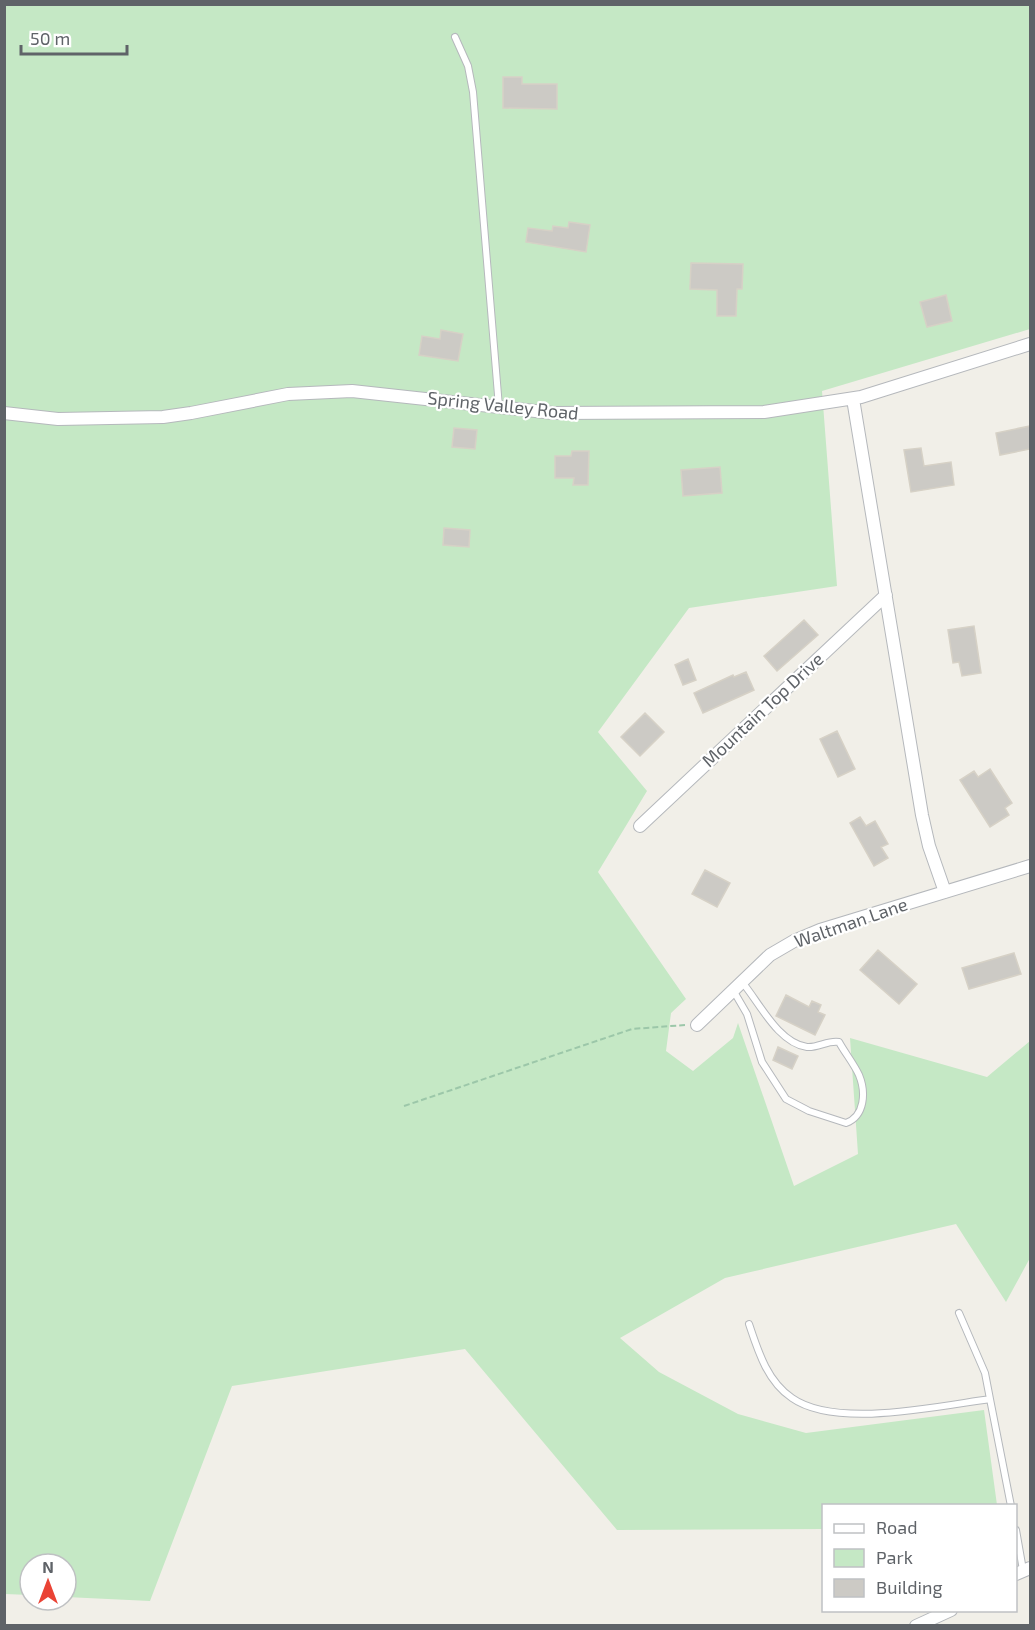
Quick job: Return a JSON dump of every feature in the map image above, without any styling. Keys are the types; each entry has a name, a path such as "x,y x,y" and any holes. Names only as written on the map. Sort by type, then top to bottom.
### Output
{"street":[{"name":"Spring Valley Road","path":"4,413 58,419 163,417 288,394 352,391 541,413 764,412 854,399 1030,344"},
{"path":"854,399 922,816 929,846 945,892"},
{"name":"Mountain Top Drive","path":"640,826 886,595"},
{"name":"Waltman Lane","path":"697,1024 770,954 794,941 820,930 1030,866"},
{"path":"916,1626 949,1612"}],"lane":[{"path":"455,37 466,59 473,92 499,407"},
{"path":"737,986 756,999 768,1019 786,1037 798,1045 810,1048 832,1041 839,1042 859,1075 862,1108 857,1116 846,1124 836,1122 786,1099 762,1062 737,986"},
{"path":"959,1313 985,1372 1011,1504"},
{"path":"749,1324 760,1356 771,1378 792,1398 820,1410 862,1414 906,1411 990,1399"},
{"path":"1017,1536 1023,1571"}],"path":[{"path":"404,1106 632,1029 697,1024"}],"green space":[{"path":"5,5 1030,6 1030,329 822,391 837,586 689,608 598,732 647,791 598,872 686,999 671,1013 666,1051 693,1071 733,1038 738,1023 794,1186 858,1154 850,1038 987,1077 1030,1041 1030,1258 1006,1302 956,1224 725,1278 620,1338 659,1372 738,1414 806,1433 984,1410 997,1504 822,1504 822,1529 617,1530 465,1349 232,1386 150,1601 78,1598 78,1552 18,1552 18,1595 5,1594"}],"building":[{"path":"503,77 522,77 522,84 557,84 557,109 503,108"},
{"path":"569,222 590,225 586,252 526,242 528,228 552,231 553,226 568,228"},
{"path":"691,263 743,264 742,289 737,289 736,316 717,316 717,290 690,289"},
{"path":"946,295 952,321 927,327 920,302"},
{"path":"441,330 463,334 458,361 419,355 422,336 440,339"},
{"path":"1030,426 1030,449 1000,455 996,433"},
{"path":"454,428 477,430 475,449 452,447"},
{"path":"921,448 924,466 951,462 954,485 911,492 904,450"},
{"path":"572,451 589,451 588,485 573,485 574,478 555,478 555,456 571,456"},
{"path":"720,467 722,493 683,496 681,470"},
{"path":"444,528 470,530 469,547 443,545"},
{"path":"804,620 818,635 777,671 764,656"},
{"path":"974,626 981,673 962,676 959,662 953,663 948,630"},
{"path":"688,659 696,680 683,685 675,665"},
{"path":"746,672 754,690 703,713 694,693 733,675 734,677"},
{"path":"645,713 664,732 640,756 621,737"},
{"path":"837,731 855,769 838,777 820,739"},
{"path":"990,769 1012,803 1005,808 1009,815 990,827 960,780 974,771 978,777"},
{"path":"860,817 866,826 875,821 888,844 881,847 888,858 874,866 850,823"},
{"path":"705,870 730,883 717,907 692,894"},
{"path":"878,950 917,984 899,1004 860,970"},
{"path":"1014,953 1021,974 969,989 962,968"},
{"path":"786,995 809,1007 812,1001 821,1005 818,1012 825,1015 815,1035 776,1016"},
{"path":"778,1047 798,1056 792,1069 773,1060"}]}
